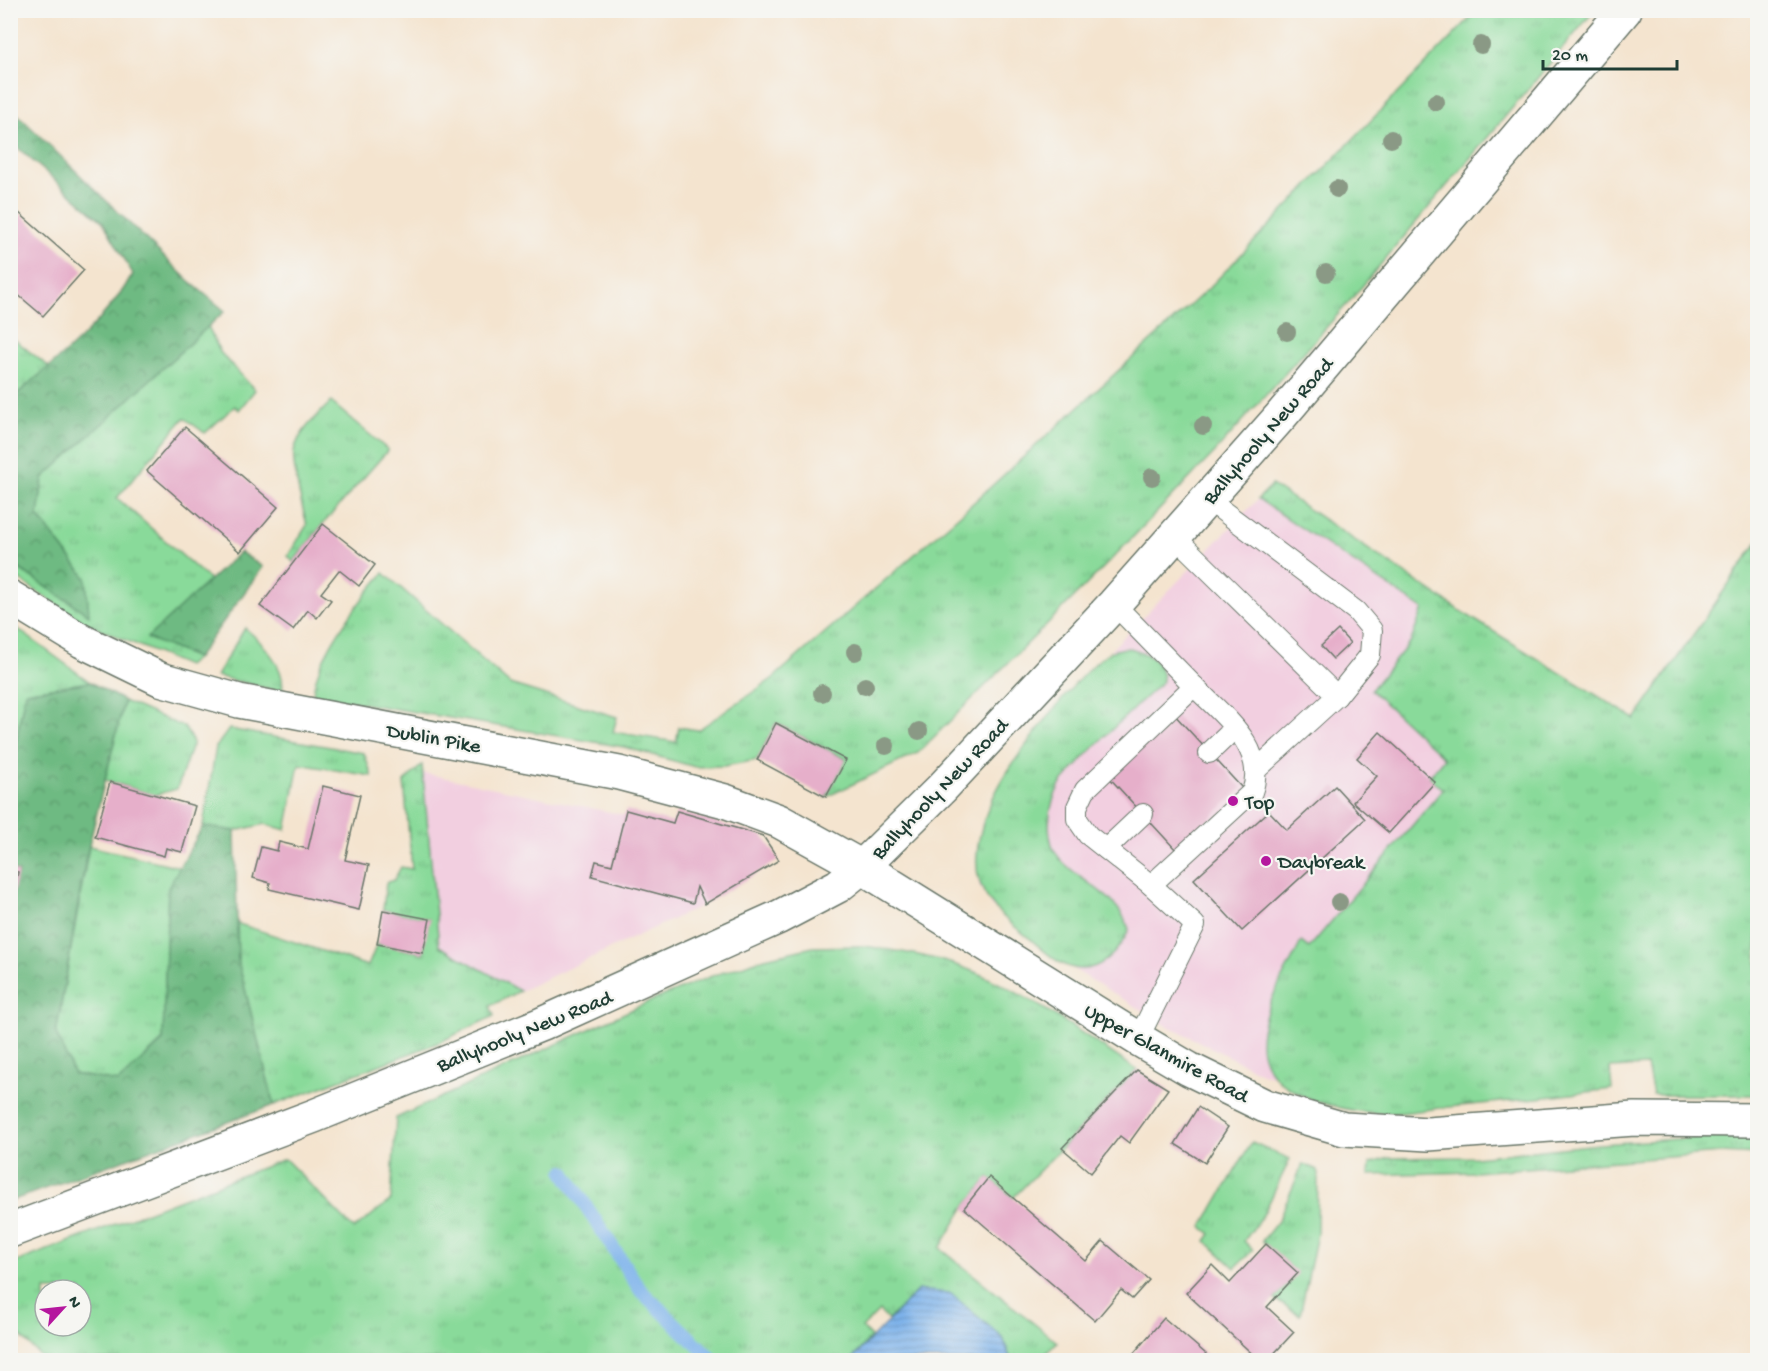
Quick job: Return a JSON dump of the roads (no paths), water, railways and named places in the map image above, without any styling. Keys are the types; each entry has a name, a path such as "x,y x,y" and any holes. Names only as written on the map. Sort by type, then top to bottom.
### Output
{"main road":[{"name":"Ballyhooly New Road","path":"10,1231 314,1116 614,994 779,917 837,886 862,867 942,788 1114,603 1280,417 1625,10"},
{"name":"Dublin Pike","path":"10,597 82,641 160,679 239,701 619,773 725,801 779,821 862,867"},
{"name":"Upper Glanmire Road","path":"862,867 1189,1069 1265,1106 1344,1129 1428,1134 1634,1119 1758,1120"}],"lane":[{"path":"1207,499 1356,611 1372,630 1370,655 1337,696 1256,770"},
{"path":"1174,536 1337,696"},
{"path":"1114,603 1235,728 1252,751 1258,777 1252,792 1150,885"},
{"path":"1138,1039 1195,925 1088,835 1077,819 1077,807 1085,790 1194,686"},
{"path":"1209,753 1235,728"},
{"path":"1106,849 1143,814"}],"water":[{"path":"918,1290 950,1293 1003,1338 1011,1360 851,1360"}],"waterway":[{"path":"564,1172 641,1291 713,1360"}],"place":[{"name":"Top","path":"1233,801"},
{"name":"Daybreak","path":"1266,861"}]}
